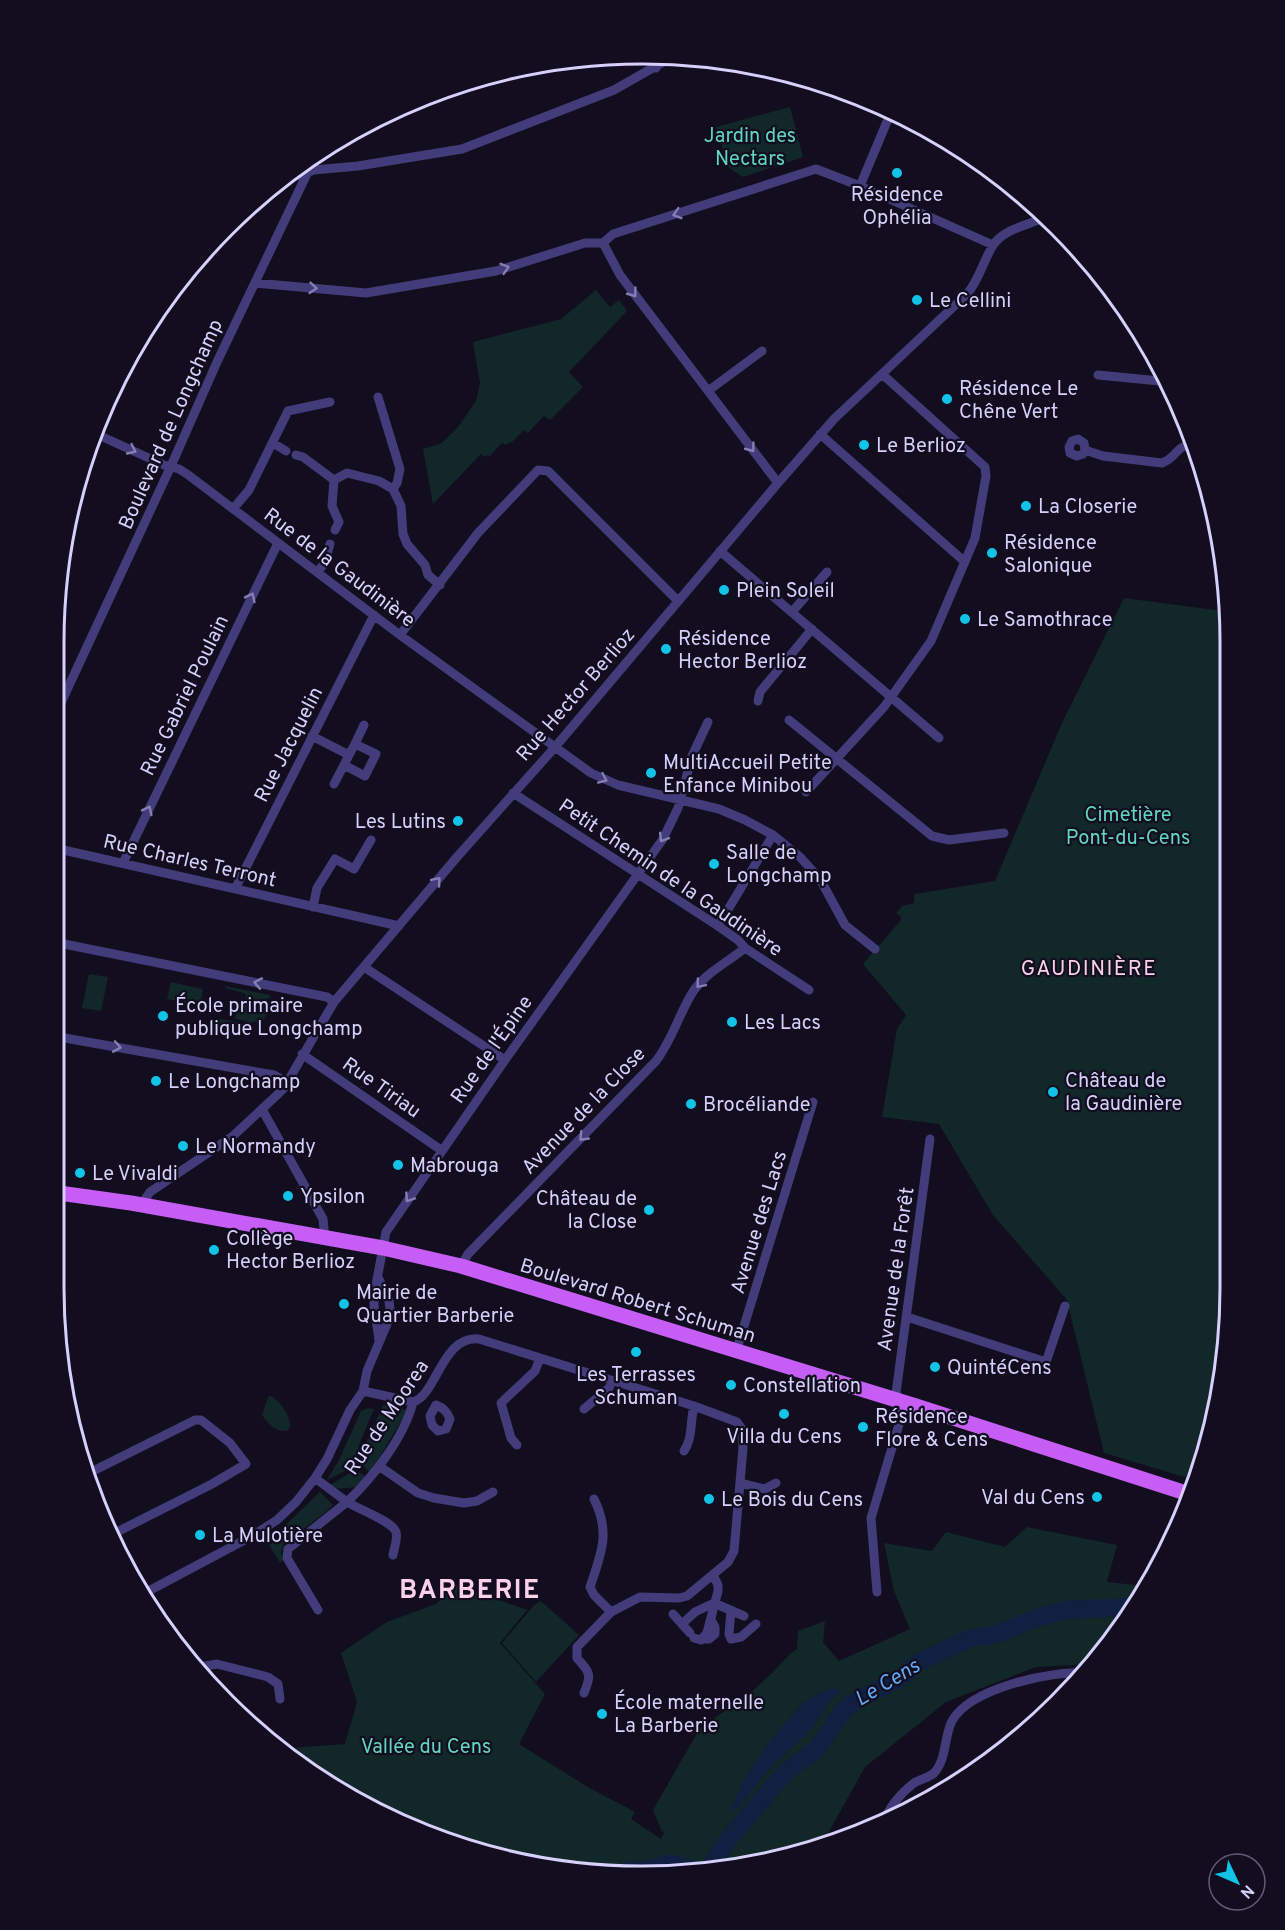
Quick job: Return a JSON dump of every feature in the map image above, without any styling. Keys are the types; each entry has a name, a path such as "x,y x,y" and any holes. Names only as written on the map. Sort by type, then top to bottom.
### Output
{"main road":[{"name":"Boulevard Robert Schuman","path":"64,1194 141,1205 383,1248 460,1266 901,1402 1183,1492"}],"street":[{"path":"308,172 462,149 614,90 660,65"},
{"path":"860,186 888,119"},
{"path":"255,283 366,293 496,271 585,243 603,243 614,234 816,169 993,245 1012,230 1037,220"},
{"name":"Boulevard de Longchamp","path":"64,696 308,172"},
{"path":"603,243 620,275 778,483"},
{"name":"Rue Hector Berlioz","path":"141,1205 150,1192 233,1136 263,1111 287,1082 334,1002 556,746 820,434 968,294 993,245"},
{"path":"708,391 762,351"},
{"path":"806,792 891,698 931,641 965,562 978,524 986,476 985,467 882,374"},
{"path":"1098,375 1158,381"},
{"path":"378,397 400,469 393,489"},
{"path":"233,509 249,490 288,411 330,402"},
{"path":"820,434 965,562"},
{"name":"Rue de la Gaudinière","path":"102,437 187,474 374,615 591,773 606,781 681,799 734,815 773,835 800,857 820,879 845,925 875,949"},
{"path":"273,443 286,450"},
{"path":"1085,450 1103,456 1162,463 1170,460 1180,447 1186,445"},
{"path":"296,455 303,457 334,480"},
{"path":"400,634 478,533 538,470 548,471 678,601"},
{"path":"334,480 347,473 379,481 393,489 401,506 401,524 407,544 425,565 428,575 440,585"},
{"path":"334,480 333,506 339,522 335,530"},
{"name":"Rue Gabriel Poulain","path":"123,863 278,543"},
{"path":"317,572 324,564 330,544"},
{"path":"720,551 939,738"},
{"path":"792,612 827,572"},
{"name":"Rue Jacquelin","path":"234,890 374,615"},
{"path":"758,701 760,692 812,628"},
{"path":"789,720 932,836 949,840 1004,833"},
{"name":"Rue de l'Épine","path":"380,1340 374,1295 386,1232 441,1150 663,839 681,799 697,744 708,722"},
{"path":"334,784 364,725"},
{"path":"312,736 349,755"},
{"path":"355,744 376,754"},
{"path":"344,765 365,776 376,754 385,748"},
{"name":"Petit Chemin de la Gaudinière","path":"513,793 738,939 745,948 809,990"},
{"path":"718,926 773,835"},
{"path":"313,907 317,888 335,858 354,869 371,840"},
{"name":"Rue Charles Terront","path":"64,850 399,926"},
{"path":"64,944 327,997 334,1002"},
{"name":"Avenue de la Close","path":"460,1266 468,1254 656,1061 672,1036 686,1004 701,982 745,948"},
{"path":"364,967 505,1060"},
{"path":"64,1038 274,1075 287,1082"},
{"name":"Rue Tiriau","path":"302,1054 441,1150"},
{"name":"Avenue des Lacs","path":"736,1352 813,1102"},
{"path":"263,1111 323,1219 325,1239"},
{"name":"Avenue de la Forêt","path":"877,1592 871,1518 900,1421 901,1402 896,1393 930,1139"},
{"path":"150,1590 252,1536 277,1520 296,1502 315,1478 327,1459 350,1410 363,1391 367,1371 387,1324 390,1309 388,1298 378,1279"},
{"path":"907,1317 1046,1362 1065,1306"},
{"name":"Rue de Moorea","path":"315,1478 347,1502 379,1466 417,1400 452,1351 468,1339 479,1339 733,1419 742,1429 741,1483"},
{"path":"517,1445 511,1438 501,1403 535,1371 540,1358"},
{"path":"584,1409 609,1388 612,1381"},
{"path":"363,1391 417,1400 433,1410"},
{"path":"684,1451 690,1441 694,1406"},
{"path":"94,1470 195,1420 201,1420 223,1438 246,1464 118,1531"},
{"path":"379,1466 418,1493 434,1498 464,1503 477,1501 493,1492"},
{"path":"584,1693 590,1679 588,1670 576,1658 578,1647 611,1612 640,1597 683,1598 692,1594 728,1562 735,1551 741,1483 765,1489 776,1483"},
{"path":"594,1499 601,1513 604,1536 590,1587 594,1595 611,1612"},
{"path":"318,1610 287,1558 288,1549 347,1502 391,1524 396,1532 393,1556"},
{"path":"673,1614 696,1637 707,1633 718,1585 713,1575"},
{"path":"682,1624 695,1612 714,1603 744,1617"},
{"path":"731,1610 729,1634 731,1639 741,1637 756,1624"},
{"path":"206,1666 217,1664 268,1677 278,1684 280,1699"},
{"path":"889,1810 915,1783 934,1773 941,1761 952,1721 962,1709 986,1694 1015,1682 1074,1672"}],"green space":[{"name":"Jardin des Nectars","path":"790,107 803,157 743,177 728,167 716,127"},
{"path":"596,290 610,307 619,300 627,311 569,372 583,387 550,420 544,416 528,433 524,430 511,443 506,445 502,443 490,456 485,457 481,454 433,504 423,449 442,443 458,427 476,401 480,383 473,342 561,319"},
{"name":"Cimetière Pont-du-Cens","path":"1124,598 1219,611 1219,1325 1216,1363 1209,1400 1201,1437 1188,1478 1104,1453 1067,1300 993,1215 939,1124 882,1117 897,1029 906,1015 863,964 901,920 896,913 902,906 914,903 914,894 995,881 1062,723"},
{"path":"89,974 108,977 101,1011 82,1008"},
{"path":"171,982 203,989 200,1006 167,999"},
{"path":"225,986 270,995 270,998 266,999 267,1003 271,1003 272,1006 260,1026 255,1021 246,1025 246,1021 235,1019 238,1004 243,1006 246,994"},
{"path":"215,1018 237,1022 234,1037 212,1033"},
{"path":"271,1396 287,1414 290,1427 287,1431 273,1427 262,1415 268,1397"},
{"path":"383,1405 400,1407 406,1413 370,1473 361,1463 365,1445"},
{"path":"368,1408 374,1409 359,1445 357,1456 345,1471 327,1480 339,1460 361,1411"},
{"path":"355,1470 367,1477 358,1487 335,1489 330,1485"},
{"path":"320,1492 333,1505 284,1544 281,1552 283,1560 280,1563 269,1545 280,1539 277,1533"},
{"name":"Vallée du Cens","path":"1027,1527 1117,1545 1107,1582 1138,1585 1123,1609 1080,1665 1036,1667 946,1702 865,1767 827,1835 792,1846 718,1861 642,1866 567,1861 530,1854 493,1846 421,1822 353,1788 294,1748 345,1744 357,1702 341,1653 387,1622 436,1604 456,1585 527,1610 500,1643 545,1694 519,1744 586,1786 635,1812 631,1819 661,1839 665,1831 662,1832 653,1810 700,1728 748,1695 797,1649 798,1631 825,1621 823,1642 839,1661 910,1629 894,1591 884,1543 932,1551 946,1532 1005,1547"},
{"path":"541,1601 579,1635 536,1682 502,1643 535,1604"}],"water":[{"path":"832,1688 841,1691 829,1702 812,1729 770,1768 732,1814 739,1789 757,1759 779,1730 804,1702"}],"waterway":[{"name":"Le Cens","path":"714,1861 727,1841 778,1781 789,1769 817,1749 843,1711 855,1701 903,1677 913,1666 925,1659 971,1638 998,1634 1036,1618 1066,1610 1124,1607"},
{"name":"Le Cens","path":"661,1865 671,1864"}],"place":[{"name":"Résidence Ophélia","path":"897,173"},
{"name":"Le Cellini","path":"917,300"},
{"name":"Résidence Le Chêne Vert","path":"947,399"},
{"name":"Le Berlioz","path":"864,445"},
{"name":"La Closerie","path":"1026,506"},
{"name":"Résidence Salonique","path":"992,553"},
{"name":"Plein Soleil","path":"724,590"},
{"name":"Le Samothrace","path":"965,619"},
{"name":"Résidence Hector Berlioz","path":"666,649"},
{"name":"MultiAccueil Petite Enfance Minibou","path":"651,773"},
{"name":"Les Lutins","path":"458,821"},
{"name":"Salle de Longchamp","path":"714,864"},
{"name":"École primaire publique Longchamp","path":"163,1016"},
{"name":"Les Lacs","path":"732,1022"},
{"name":"Le Longchamp","path":"156,1081"},
{"name":"Château de la Gaudinière","path":"1053,1092"},
{"name":"Brocéliande","path":"691,1104"},
{"name":"Le Normandy","path":"183,1146"},
{"name":"Mabrouga","path":"398,1165"},
{"name":"Le Vivaldi","path":"80,1173"},
{"name":"Ypsilon","path":"288,1196"},
{"name":"Château de la Close","path":"649,1210"},
{"name":"Collège Hector Berlioz","path":"214,1250"},
{"name":"Mairie de Quartier Barberie","path":"344,1304"},
{"name":"Les Terrasses Schuman","path":"636,1352"},
{"name":"QuintéCens","path":"935,1367"},
{"name":"Constellation","path":"731,1385"},
{"name":"Villa du Cens","path":"784,1414"},
{"name":"Résidence Flore & Cens","path":"863,1427"},
{"name":"Val du Cens","path":"1097,1497"},
{"name":"Le Bois du Cens","path":"709,1499"},
{"name":"La Mulotière","path":"200,1535"},
{"name":"École maternelle La Barberie","path":"602,1714"}],"district":[{"name":"GAUDINIÈRE","path":"1089,968"},
{"name":"BARBERIE","path":"470,1589"}]}
